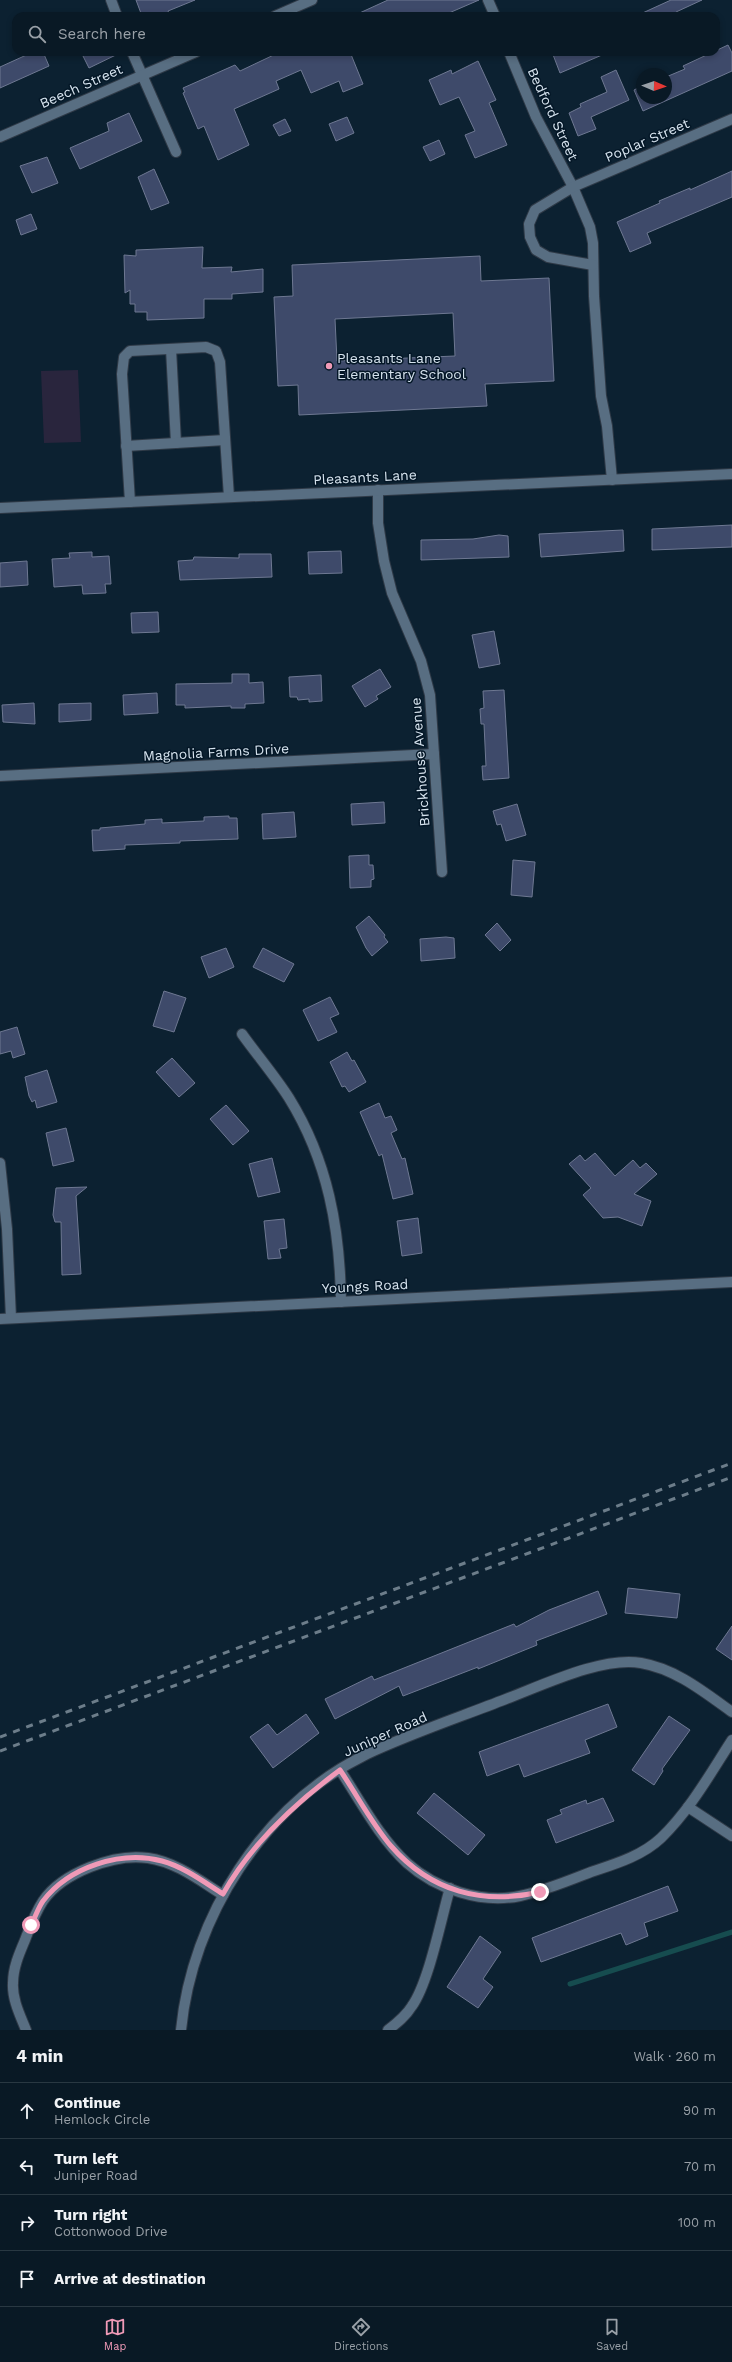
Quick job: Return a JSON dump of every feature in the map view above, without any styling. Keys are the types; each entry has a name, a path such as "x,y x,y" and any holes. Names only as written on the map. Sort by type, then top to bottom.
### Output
{"street":[{"path":"111,0 116,12"},
{"path":"284,12 312,0"},
{"path":"488,0 492,12"},
{"path":"134,56 176,152"},
{"name":"Beech Street","path":"0,137 187,56"},
{"name":"Bedford Street","path":"511,56 536,117 572,187 590,227 601,396 607,426 612,480"},
{"name":"Poplar Street","path":"593,265 548,257 536,250 530,237 529,224 535,210 572,187 732,119"},
{"path":"130,502 122,374 124,357 130,351 206,347 216,351 220,362 229,497"},
{"path":"171,349 176,443"},
{"path":"126,446 225,440"},
{"name":"Pleasants Lane","path":"0,508 732,474"},
{"name":"Brickhouse Avenue","path":"378,490 378,523 384,561 392,593 421,661 430,694 442,872"},
{"name":"Magnolia Farms Drive","path":"0,776 434,754"},
{"path":"242,1034 289,1097 307,1130 319,1158 335,1217 340,1263 340,1302"},
{"path":"0,1163 11,1318"},
{"name":"Youngs Road","path":"0,1319 732,1282"},
{"name":"Juniper Road","path":"181,2030 183,2007 193,1967 214,1911 223,1894 256,1846 282,1818 310,1792 340,1770 367,1754 594,1667 619,1661 640,1662 661,1668 681,1677 732,1712"},
{"path":"340,1770 391,1846 408,1863 428,1878 450,1888 473,1895 495,1898 518,1897 540,1892 638,1854 660,1838 688,1807 732,1740"},
{"path":"688,1807 732,1836"},
{"path":"26,2030 15,1999 14,1971 28,1932 43,1901 62,1882 81,1871 99,1864 125,1858 146,1858 178,1867 223,1894"},
{"path":"388,2030 402,2020 413,2005 425,1975 450,1888"}],"shaded area":[{"path":"78,370 81,442 44,443 41,371"}],"building":[{"path":"136,0 195,0 168,12 140,12"},
{"path":"388,0 479,0 451,12 362,12"},
{"path":"671,0 702,0 676,12 645,12"},
{"path":"728,45 732,53 732,71 672,98 672,74 685,69 683,66 704,56 720,56 720,49"},
{"path":"24,56 45,56 49,66 0,88 0,67"},
{"path":"83,56 114,56 89,68"},
{"path":"272,56 352,56 363,84 343,92 339,81 311,93 301,70 276,81 279,89 234,109 249,145 218,160 204,126 198,129 183,93 185,92 183,88 235,65 240,71"},
{"path":"554,56 600,56 560,73"},
{"path":"478,61 496,100 489,103 507,145 475,158 465,135 475,131 459,97 440,105 429,80 451,70 452,74"},
{"path":"616,70 629,100 591,117 596,129 578,136 569,113 581,107 580,104 607,92 601,77"},
{"path":"640,104 659,104 643,111"},
{"path":"129,113 142,141 80,169 70,148 109,131 107,123"},
{"path":"347,117 354,133 336,141 329,124"},
{"path":"285,119 291,131 279,136 273,125"},
{"path":"439,140 445,154 430,161 423,147"},
{"path":"47,157 58,183 32,193 20,166"},
{"path":"154,169 169,203 151,210 138,177"},
{"path":"732,171 732,197 647,233 651,243 630,252 617,222 660,203 659,201 690,188 690,190"},
{"path":"31,214 37,229 21,235 16,220"},
{"path":"203,247 202,268 232,267 231,272 263,269 263,292 232,294 232,299 204,299 204,318 147,320 147,312 135,312 135,304 130,304 130,290 125,293 124,255 136,256 136,250"},
{"path":"480,256 481,281 549,278 554,381 485,384 487,406 299,415 298,385 278,386 274,297 293,296 292,265","holes":["453,313 455,356 337,361 335,319"]},
{"path":"732,525 732,547 652,550 652,529"},
{"path":"623,530 624,551 541,557 539,534"},
{"path":"499,535 508,536 509,557 421,560 421,540 473,539"},
{"path":"341,551 342,573 309,574 308,552"},
{"path":"92,552 92,557 109,556 111,584 105,584 106,593 83,594 82,585 54,587 52,559 70,558 69,553"},
{"path":"239,554 271,554 272,577 180,580 178,561 193,560 194,557 239,558"},
{"path":"27,561 28,585 0,587 0,563"},
{"path":"158,612 159,632 132,633 131,613"},
{"path":"494,631 500,664 479,668 472,635"},
{"path":"380,669 391,687 376,696 378,699 365,707 352,686"},
{"path":"232,674 249,674 249,683 263,682 264,703 245,704 245,708 231,708 231,706 185,708 185,705 176,705 176,684 232,683"},
{"path":"321,675 322,701 309,702 309,699 298,700 297,697 290,697 289,677"},
{"path":"504,690 509,778 483,780 482,766 486,766 484,724 481,724 480,709 484,708 483,691"},
{"path":"157,693 158,713 124,715 123,695"},
{"path":"34,703 35,724 3,722 2,705"},
{"path":"91,703 91,720 59,722 59,704"},
{"path":"384,802 385,823 352,825 351,804"},
{"path":"517,804 526,835 506,841 501,824 497,825 493,811"},
{"path":"294,812 296,837 263,839 262,814"},
{"path":"229,816 229,818 237,818 238,839 125,845 125,849 93,851 92,830 145,824 145,820 162,819 162,823 204,821 204,817"},
{"path":"369,855 369,865 373,865 374,879 371,880 371,887 350,888 349,856"},
{"path":"513,860 535,862 532,897 511,895"},
{"path":"369,916 385,935 384,937 388,942 372,956 366,948 356,927"},
{"path":"497,923 511,940 500,951 485,935"},
{"path":"446,937 454,938 455,958 421,961 420,939"},
{"path":"226,948 234,967 209,978 201,957"},
{"path":"263,948 294,964 284,982 253,967"},
{"path":"164,991 186,998 174,1032 153,1026"},
{"path":"330,997 339,1014 330,1018 337,1032 318,1041 303,1010"},
{"path":"17,1027 25,1054 13,1058 11,1051 0,1054 0,1032"},
{"path":"347,1052 352,1061 354,1060 366,1082 349,1092 345,1086 342,1087 330,1062"},
{"path":"172,1058 195,1083 179,1097 156,1072"},
{"path":"47,1070 57,1102 37,1108 35,1100 32,1102 29,1096 25,1077"},
{"path":"379,1103 385,1118 391,1116 397,1130 391,1133 402,1159 405,1158 413,1194 393,1199 382,1154 379,1156 360,1112"},
{"path":"226,1105 249,1131 233,1145 210,1119"},
{"path":"66,1128 74,1161 53,1166 46,1133"},
{"path":"595,1153 615,1176 633,1160 640,1168 646,1163 657,1174 634,1194 651,1201 642,1226 618,1217 603,1218 583,1195 591,1188 569,1164 580,1155 585,1161"},
{"path":"272,1158 280,1192 258,1197 249,1164"},
{"path":"87,1187 76,1196 81,1274 62,1275 61,1222 55,1222 53,1215 56,1188"},
{"path":"418,1218 422,1253 402,1256 397,1221"},
{"path":"284,1219 287,1248 279,1249 281,1258 268,1259 264,1221"},
{"path":"628,1588 680,1594 677,1618 625,1613"},
{"path":"598,1591 607,1614 536,1641 537,1645 478,1669 478,1667 403,1696 399,1686 335,1719 325,1699 372,1676 374,1680 514,1624 516,1627 549,1610"},
{"path":"732,1626 732,1660 716,1649"},
{"path":"608,1704 617,1727 585,1740 590,1753 524,1777 519,1764 487,1776 479,1752"},
{"path":"306,1714 319,1733 273,1768 250,1737 268,1724 277,1735"},
{"path":"669,1716 690,1730 662,1769 663,1771 654,1785 632,1770"},
{"path":"434,1793 485,1835 468,1855 417,1813"},
{"path":"603,1798 614,1821 556,1843 547,1820 562,1814 560,1810 586,1800 587,1804"},
{"path":"668,1886 678,1911 644,1923 648,1936 626,1945 621,1933 541,1962 532,1938"},
{"path":"480,1936 501,1952 483,1979 493,1987 478,2008 447,1987"}],"waterway":[{"path":"570,1984 732,1932"}],"railway":[{"path":"0,1737 732,1463"},
{"path":"0,1751 732,1477"}],"place":[{"name":"Pleasants Lane Elementary School","path":"329,366"}],"route":[{"path":"31,1925 43,1901 62,1882 81,1871 99,1864 125,1858 146,1858 162,1861 178,1867 223,1894 256,1846 282,1818 310,1792 340,1770 391,1846 408,1863 428,1878 450,1888 473,1895 495,1898 518,1897 540,1892"}]}
